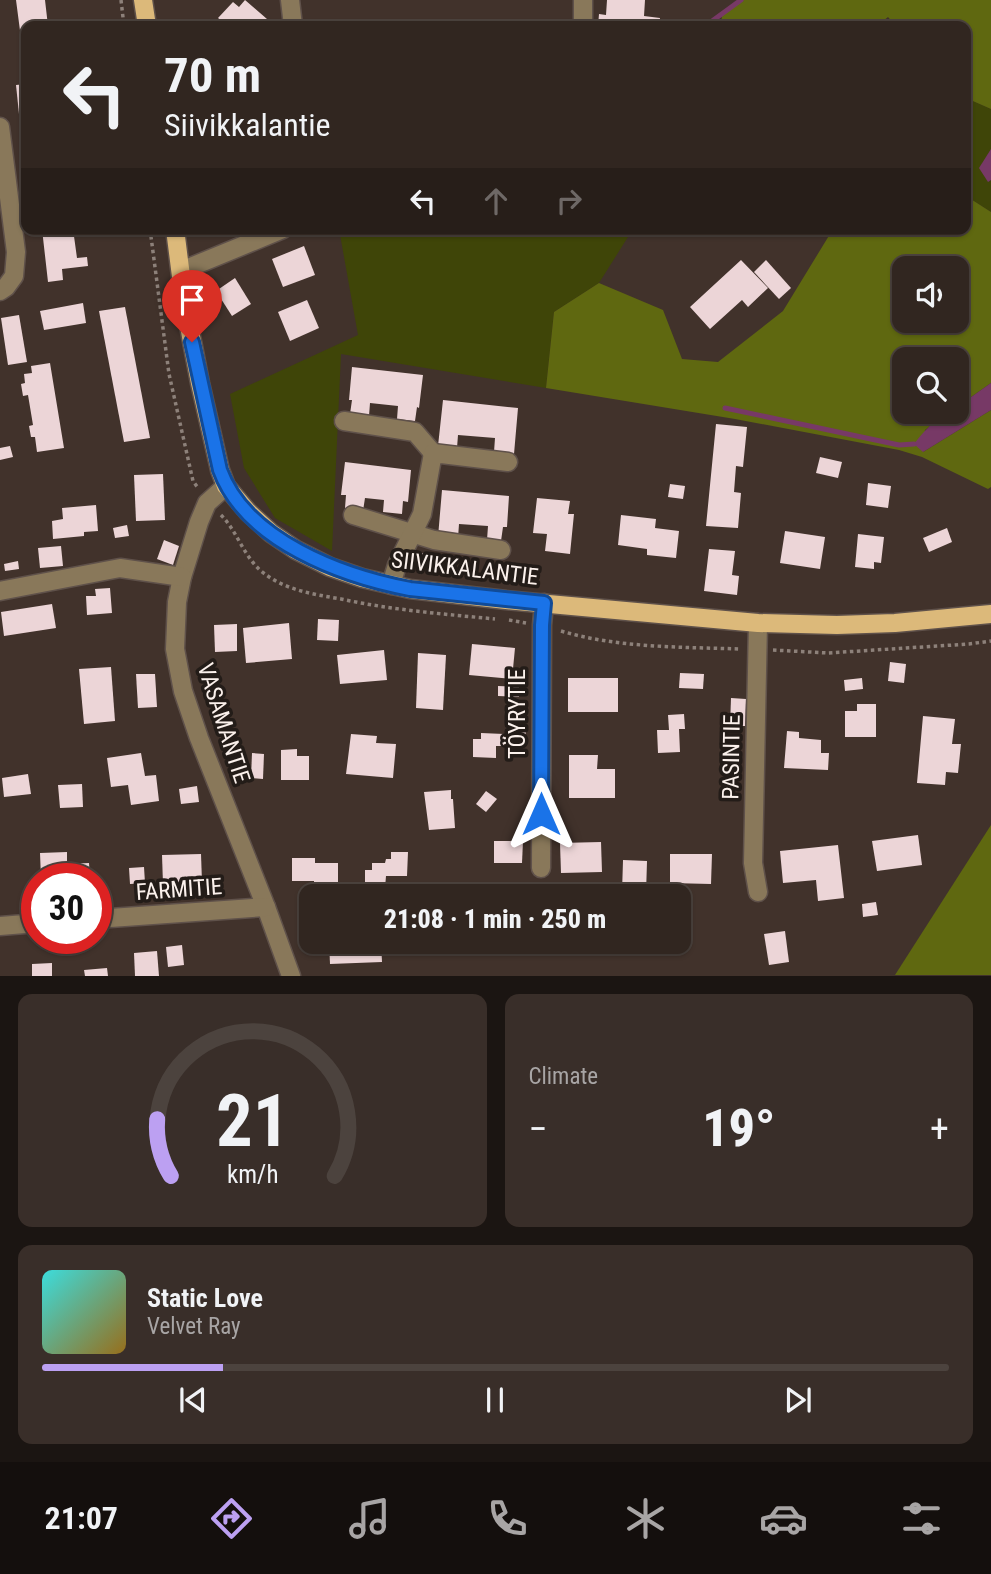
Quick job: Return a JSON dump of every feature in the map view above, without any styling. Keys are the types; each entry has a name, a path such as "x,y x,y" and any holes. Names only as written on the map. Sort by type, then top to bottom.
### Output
{"main road":[{"path":"143,0 146,21"},
{"name":"SIIVIKKALANTIE","path":"176,235 184,300 200,383 226,486 271,533 296,550 330,567 391,585 506,600 758,623 895,623 991,614"}],"street":[{"path":"290,0 292,21"},
{"path":"583,0 583,21"},
{"path":"0,127 16,252 14,276 0,291"},
{"path":"181,271 268,235"},
{"path":"344,421 415,432 433,453 508,463"},
{"path":"391,585 397,565 422,514 433,453"},
{"name":"VASAMANTIE","path":"226,486 207,503 199,522 177,602 175,649 183,691 199,738 290,975"},
{"path":"353,515 434,540 501,550"},
{"path":"0,591 120,568 182,577"},
{"name":"TÖYRYTIE","path":"541,868 544,603"},
{"name":"PASINTIE","path":"758,623 753,863 758,892"},
{"name":"FARMITIE","path":"112,918 266,907"},
{"path":"0,926 21,924"}],"path":[{"path":"121,0 123,21"},
{"path":"484,566 501,572 506,583 506,600"}],"green space":[{"path":"741,0 991,0 991,109 971,100 971,21 892,21 888,17 883,21 721,21 722,15"},
{"path":"971,100 991,109 991,149 980,168 989,182 991,180 991,212 971,199"},
{"path":"971,199 991,212 991,383 969,399 969,347 892,347 892,424 933,424 925,430 923,452 991,410 991,487 988,489 922,457 899,450 735,419 546,388 554,312 599,283 663,310 682,359 718,362 783,311 829,235 971,235"},
{"path":"340,235 629,235 599,283 554,312 546,388 341,354 332,551 275,518 244,468 230,394 358,335"},
{"path":"991,825 991,975 895,975"}],"shaded area":[{"path":"991,149 991,180 988,182 979,168"},
{"path":"991,383 991,410 969,424 969,399"},
{"path":"932,424 968,424 923,452 914,444"}],"building":[{"path":"16,0 45,0 47,21 21,21 21,38"},
{"path":"245,0 267,19 222,21 218,18 233,2 239,7"},
{"path":"607,0 645,0 644,16 660,18 660,21 598,21 599,14 606,15"},
{"path":"21,84 19,114 16,85"},
{"path":"43,235 74,235 77,258 87,257 88,266 62,269 63,280 48,282"},
{"path":"304,246 315,275 283,287 272,259"},
{"path":"741,260 768,288 748,307 742,300 710,329 690,307"},
{"path":"766,260 791,288 779,299 754,272"},
{"path":"235,278 251,304 232,316 216,291"},
{"path":"307,300 319,328 290,341 278,312"},
{"path":"83,303 86,323 44,330 40,311"},
{"path":"125,307 150,438 124,442 99,311"},
{"path":"19,315 27,362 8,365 1,318"},
{"path":"50,363 64,448 37,452 35,437 31,437 29,426 33,425 28,395 23,396 21,384 25,383 24,374 32,373 31,366"},
{"path":"352,367 423,375 415,421 397,419 398,406 370,403 369,416 350,414"},
{"path":"443,400 518,408 514,454 494,452 495,438 458,435 457,448 438,446"},
{"path":"716,424 747,427 743,467 736,466 734,492 741,493 738,528 706,526"},
{"path":"10,446 13,457 0,460 0,448"},
{"path":"820,457 842,462 838,478 816,473"},
{"path":"345,462 411,470 408,502 403,501 402,514 383,512 384,500 365,498 363,511 345,508 346,495 341,495"},
{"path":"163,474 165,520 136,521 134,475"},
{"path":"868,483 891,486 888,508 866,505"},
{"path":"670,484 685,486 683,499 668,497"},
{"path":"442,490 509,496 507,527 503,527 501,541 487,540 488,526 459,524 458,538 438,537"},
{"path":"537,498 570,501 568,514 574,514 570,554 545,551 547,534 533,533"},
{"path":"96,505 98,531 84,532 84,536 53,539 52,521 63,519 62,508"},
{"path":"621,515 656,519 655,528 679,531 676,558 647,555 647,549 618,545"},
{"path":"127,525 129,536 115,538 113,528"},
{"path":"947,528 952,542 929,552 923,538"},
{"path":"785,531 825,537 820,569 780,563"},
{"path":"858,534 884,537 881,563 874,562 874,569 855,567"},
{"path":"164,540 179,546 173,565 157,559"},
{"path":"61,546 63,566 40,568 38,548"},
{"path":"709,549 735,551 732,575 739,576 737,595 704,591"},
{"path":"419,553 430,554 430,562 418,561"},
{"path":"18,561 19,569 5,571 4,564"},
{"path":"110,588 112,613 87,615 86,596 96,596 95,589"},
{"path":"52,604 56,628 4,636 1,612"},
{"path":"318,619 339,620 338,641 317,640"},
{"path":"289,623 292,659 246,663 243,628"},
{"path":"237,624 237,651 215,652 214,625"},
{"path":"472,644 515,648 512,679 469,675"},
{"path":"384,650 387,680 340,684 337,655"},
{"path":"418,653 446,655 443,710 416,708"},
{"path":"890,662 906,664 904,683 888,681"},
{"path":"111,667 115,721 84,724 79,669"},
{"path":"680,673 704,674 703,689 679,688"},
{"path":"136,674 155,674 157,707 138,708"},
{"path":"568,678 618,678 618,712 568,712"},
{"path":"862,678 863,689 845,691 844,680"},
{"path":"498,686 519,687 519,697 498,696"},
{"path":"731,698 746,699 745,726 730,726"},
{"path":"857,704 876,704 876,737 845,737 845,711 857,711"},
{"path":"684,714 685,729 679,729 680,752 658,753 657,730 669,730 668,715"},
{"path":"923,716 955,719 952,744 961,744 958,773 946,772 945,785 917,783"},
{"path":"516,730 526,730 525,743 515,743"},
{"path":"787,731 799,732 799,738 821,740 821,753 829,753 828,770 784,768"},
{"path":"481,733 504,734 504,746 496,746 496,758 473,757 473,739 481,739"},
{"path":"351,734 377,736 376,743 396,744 393,778 346,774"},
{"path":"297,749 297,756 309,756 309,780 281,780 281,750"},
{"path":"141,753 145,776 156,775 159,801 131,805 128,785 111,787 107,758"},
{"path":"252,753 264,754 263,779 251,778"},
{"path":"569,755 598,755 597,769 615,769 615,798 569,798"},
{"path":"28,774 31,794 4,797 2,778"},
{"path":"82,784 83,807 60,808 58,785"},
{"path":"197,786 199,802 181,804 179,789"},
{"path":"451,790 455,828 429,830 424,792"},
{"path":"486,791 497,799 486,812 476,804"},
{"path":"918,835 922,865 877,871 872,841"},
{"path":"494,841 523,841 522,863 494,863"},
{"path":"601,842 602,872 561,873 560,843"},
{"path":"838,845 844,898 818,901 816,880 783,883 780,851"},
{"path":"67,852 67,863 40,863 40,853"},
{"path":"391,852 408,852 407,876 386,876 385,884 365,884 365,870 372,870 372,863 385,863 386,859 391,859"},
{"path":"201,854 202,882 163,884 162,855"},
{"path":"670,854 712,854 711,884 670,883"},
{"path":"292,858 315,858 315,863 338,863 338,884 292,881"},
{"path":"623,860 647,861 646,884 622,884"},
{"path":"144,867 145,883 130,884 129,868"},
{"path":"876,902 878,915 863,917 862,904"},
{"path":"785,931 789,962 769,965 764,934"},
{"path":"182,945 184,965 168,967 166,947"},
{"path":"157,951 159,976 135,976 134,953"},
{"path":"330,954 382,954 382,962 330,964"},
{"path":"52,963 52,976 32,976 32,964"},
{"path":"107,968 108,976 85,976 84,970"}],"waterway":[{"path":"712,21 741,0"},
{"path":"725,408 899,445 914,444"}],"route":[{"path":"192,342 220,470 226,486 271,533 296,550 330,567 362,578 410,589 544,603 541,814"}]}
